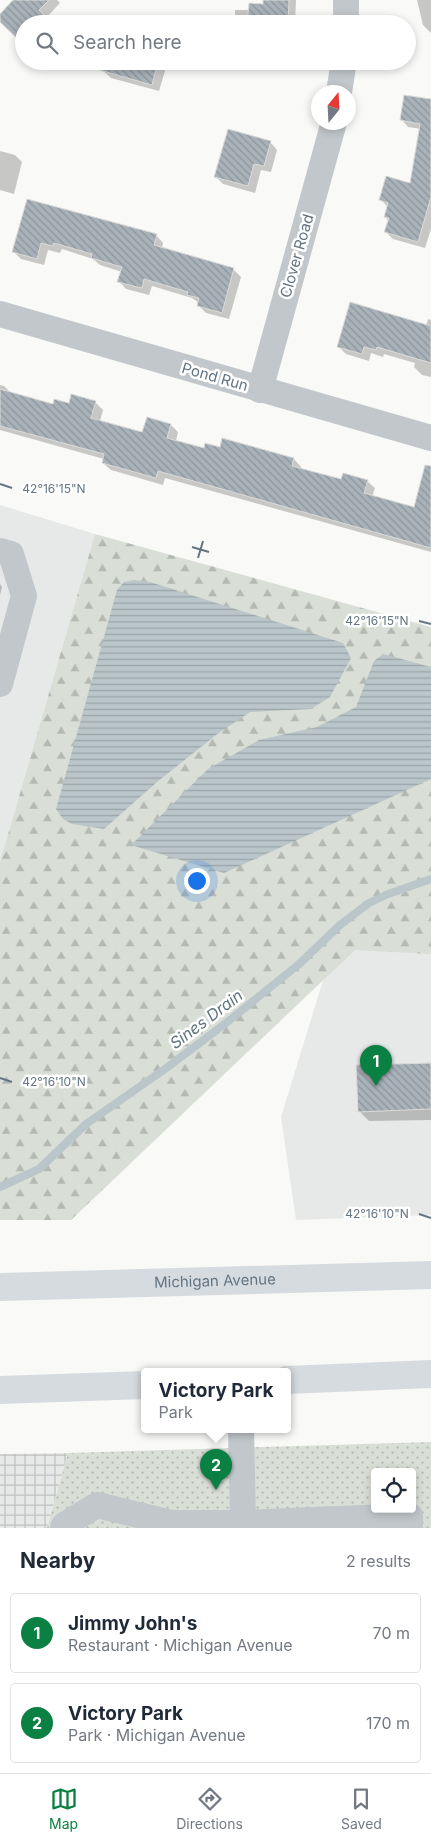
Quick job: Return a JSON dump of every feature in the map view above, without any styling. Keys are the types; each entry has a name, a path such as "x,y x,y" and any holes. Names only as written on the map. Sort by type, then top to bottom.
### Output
{"main road":[{"name":"Michigan Avenue","path":"0,1287 431,1275"},
{"path":"291,1380 431,1374"},
{"path":"0,1390 141,1385"}],"street":[{"path":"346,0 346,15"},
{"path":"340,85 343,70"},
{"name":"Clover Road","path":"260,390 332,130"},
{"name":"Pond Run","path":"0,314 431,438"},
{"path":"0,551 11,554 24,596 0,684"},
{"path":"241,1433 246,1526"},
{"path":"64,1528 64,1525 97,1505 172,1523 246,1526 410,1516 410,1528"}],"shaded area":[{"path":"0,505 95,534 0,862"},
{"path":"134,580 150,582 343,643 351,658 330,697 311,709 250,712 216,735 157,782 104,829 72,824 63,819 56,809 117,590 124,582"},
{"path":"383,654 431,667 431,779 224,873 131,845 208,769 259,740 317,727 356,707 374,661"},
{"path":"431,915 431,1215 296,1220 281,1117 340,925"},
{"path":"68,1453 47,1528 0,1528 0,1454"}],"green space":[{"path":"95,534 431,627 431,954 355,950 71,1220 0,1220 0,862"},
{"path":"431,1442 431,1528 47,1528 68,1453"}],"building":[{"path":"13,0 49,0 39,10 44,15 15,15 15,36 0,22 0,14"},
{"path":"263,0 289,0 288,15 248,15 249,3 263,4"},
{"path":"100,70 156,70 152,85"},
{"path":"404,95 431,99 431,197 418,242 384,232 389,218 384,217 388,203 379,200 386,176 410,183 420,124 400,120"},
{"path":"228,129 271,141 264,166 254,164 248,186 214,177"},
{"path":"27,199 157,234 154,245 234,268 222,313 197,306 199,298 187,295 188,292 144,279 142,288 117,282 122,267 91,258 92,254 54,243 53,246 41,243 37,259 12,252"},
{"path":"350,302 431,326 431,363 377,347 376,350 364,347 362,354 337,347"},
{"path":"0,389 53,404 54,399 69,403 71,394 96,401 91,418 142,432 147,417 171,424 167,438 204,448 205,443 220,447 222,438 294,458 292,466 341,479 343,473 368,480 364,493 414,507 425,465 431,466 431,548 158,471 156,478 102,463 104,454 0,426"},
{"path":"431,1063 431,1109 358,1112 356,1065"}],"waterway":[{"name":"Sines Drain","path":"0,1187 39,1169 86,1124 165,1069 226,1023 298,965 340,925 369,903 388,894 431,879"}],"place":[{"name":"Jimmy John's","path":"376,1086"},
{"name":"Victory Park","path":"216,1490"}]}
